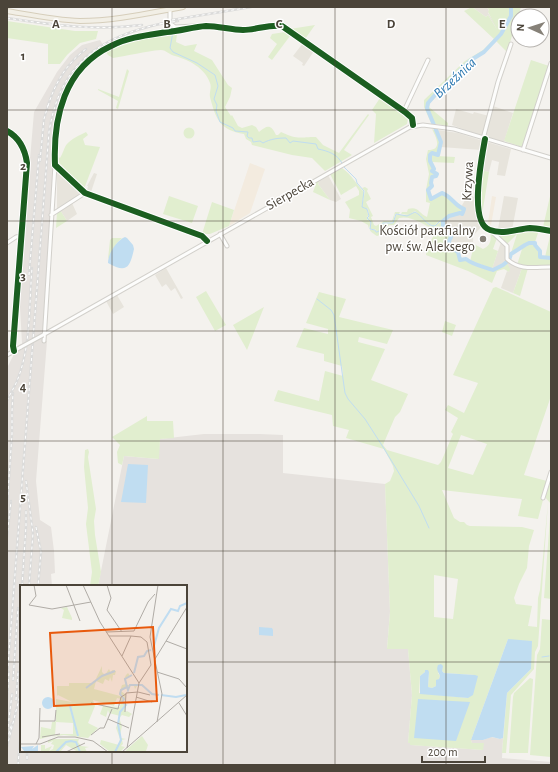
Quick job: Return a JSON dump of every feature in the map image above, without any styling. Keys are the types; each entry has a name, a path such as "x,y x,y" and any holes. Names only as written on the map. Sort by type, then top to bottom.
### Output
{"main road":[{"path":"7,11 56,19 80,21 106,19 183,7"}],"street":[{"path":"168,10 170,20"},
{"path":"171,24 175,27 197,27"},
{"path":"44,341 56,129 60,106 68,88 80,70 96,55 112,45 129,39 197,27 210,26 245,30 282,26 404,111 412,118 413,125 440,127 459,131 551,158"},
{"name":"Krzywa","path":"510,47 498,82 484,139 479,170 478,202 482,224 507,246 508,260 518,266 530,268 551,267"},
{"path":"404,111 428,60"},
{"path":"523,150 551,63"},
{"name":"Sierpecka","path":"7,355 413,125"},
{"path":"7,131 16,137 20,142 27,159 13,346 14,351"},
{"path":"55,165 85,193 204,237 207,241"},
{"path":"52,215 85,193"},
{"path":"491,231 508,232 530,228 551,231"},
{"path":"220,234 227,246"},
{"path":"7,243 16,237 21,236"},
{"path":"543,498 551,472"}],"shaded area":[{"path":"472,7 487,7 489,11 488,13 499,30 498,31 488,15 486,17"},
{"path":"100,40 105,48 77,73 63,96 56,119 44,330 42,333 43,341 47,341 36,481 40,520 51,527 55,573 51,574 52,585 20,585 20,752 187,752 187,585 98,585 124,456 158,459 160,439 204,434 260,434 283,435 283,473 385,484 390,612 387,648 408,649 412,695 408,743 411,745 483,750 472,743 471,740 483,740 491,737 500,739 503,738 502,758 551,762 551,765 7,765 7,368 15,352 23,347 19,290 34,112 57,72 70,55 82,45"},
{"path":"303,43 314,51 304,66 302,65 303,63 293,56"},
{"path":"493,106 513,113 504,142 485,136"},
{"path":"456,109 473,114 474,112 489,116 482,136 452,125"},
{"path":"438,130 458,133 483,141 481,150 441,147"},
{"path":"487,142 511,149 505,176 497,175 499,162 492,160 489,172 481,170"},
{"path":"250,163 265,169 250,213 229,226"},
{"path":"57,168 82,194 57,210"},
{"path":"94,173 97,174 91,192 87,191 87,186"},
{"path":"328,175 341,199 336,202 330,200 318,184 320,180"},
{"path":"468,195 477,198 477,211 482,226 473,236 473,242 450,242 451,237 449,229 443,228 443,220 454,214 464,213 464,209 461,207"},
{"path":"492,196 496,197 491,225 488,223"},
{"path":"504,196 518,198 512,230 498,229"},
{"path":"72,203 77,214 67,221 60,210"},
{"path":"501,242 506,248 507,261 494,270 492,269"},
{"path":"509,261 522,268 513,293 501,288 507,271 509,272 507,263"},
{"path":"166,268 183,298 181,299 175,288 171,291 166,284 162,287 155,275"},
{"path":"117,295 124,307 113,314 106,301"}],"green space":[{"path":"472,7 486,17 488,15 498,31 487,7 521,7 510,8 510,42 507,52 496,41 486,51 472,61 430,103 429,107 448,123 448,126 431,123 424,107 424,100 465,61 483,50 494,39 464,11"},
{"path":"7,21 75,31 98,31 96,39 80,43 60,64 48,64 48,44 7,38"},
{"path":"315,25 305,39 290,29"},
{"path":"180,31 180,33 177,34 176,42 185,46 197,44 194,51 212,60 228,85 232,88 230,97 225,107 231,116 232,115 238,126 242,128 252,125 256,127 259,132 264,128 271,127 276,135 281,132 301,138 316,137 323,145 339,153 368,114 369,115 344,150 352,155 325,171 312,158 292,155 252,145 251,142 246,139 244,134 229,130 220,123 214,112 210,97 211,86 208,78 196,65 163,50 149,51 113,58 105,51 132,40"},
{"path":"285,32 290,36 272,60 268,57 277,44 270,38 272,34"},
{"path":"531,60 549,66 522,147 504,141"},
{"path":"127,69 129,71 118,109 116,108 118,101 98,89 119,97"},
{"path":"380,98 408,119 407,124 374,143 376,114 372,110"},
{"path":"187,128 191,128 193,129 193,137 187,138 184,135 184,131"},
{"path":"432,129 436,131 440,142 437,155 432,153 430,154 430,162 433,169 431,170 437,174 432,177 430,182 431,186 428,190 429,198 432,200 444,193 455,204 463,209 463,212 448,216 435,225 442,221 442,228 448,229 450,237 448,240 449,247 458,253 460,261 466,260 472,264 493,271 507,263 510,269 509,272 504,269 497,271 492,283 468,271 426,255 427,248 436,231 418,221 404,217 399,218 394,225 389,225 383,234 377,236 371,232 369,229 368,225 361,221 349,218 350,210 345,202 359,195 359,191 356,186 341,195 330,174 342,168 364,192 362,207 367,209 367,219 371,222 369,228 370,230 374,230 376,232 382,230 383,224 393,223 396,215 409,215 401,214 402,212 407,212 408,209 412,208 417,209 427,217 430,203 426,202 426,190 429,174 426,159 428,150 436,148 437,145","holes":["415,211 428,223 434,225 427,224 415,212 410,214"]},
{"path":"86,132 88,135 83,139 85,145 100,147 84,189 58,162 58,157 60,158 69,142"},
{"path":"432,154 437,156 455,157 454,163 431,162"},
{"path":"481,170 489,172 482,215 481,209"},
{"path":"320,180 318,184 330,200 313,192 317,181"},
{"path":"365,187 368,189 367,191 371,199 366,202 373,216 371,217 374,225 376,226 384,221 392,221 395,212 400,212 399,214 395,214 393,222 382,223 382,229 377,232 375,229 370,229 371,222 368,219 368,209 362,207 365,191 362,188"},
{"path":"551,192 551,230 543,227"},
{"path":"169,196 198,206 192,223 163,214"},
{"path":"212,202 234,210 229,226 210,234 202,234"},
{"path":"60,210 67,221 56,228 57,212"},
{"path":"539,230 535,242 529,242 511,253 517,234"},
{"path":"490,232 497,238 493,249 498,251 492,269 470,262 474,244 483,249 485,248 490,242"},
{"path":"551,232 551,258 545,257"},
{"path":"495,234 517,234 507,244"},
{"path":"112,238 122,238 117,243 108,259 110,240"},
{"path":"530,243 535,243 535,246 539,251 539,258 551,259 551,266 528,267 517,265 523,246"},
{"path":"522,268 528,268 520,296 513,293"},
{"path":"496,287 551,312 551,396 524,475 547,481 538,519 518,516 522,499 442,490 454,518 460,522 464,522 470,526 522,527 534,530 529,546 527,568 514,598 516,604 532,606 528,626 537,627 538,598 548,502 538,646 535,652 534,669 511,695 506,753 502,753 507,693 531,669 508,639 471,740 472,743 484,743 483,750 410,745 410,743 408,743 412,695 408,649 387,649 390,612 385,484 390,481 394,471 393,466 384,449 346,438 349,430 333,426 332,415 274,401 278,390 319,401 325,371 343,376 342,366 324,361 324,354 296,347 304,328 328,334 328,329 306,323 319,292 346,299 339,317 393,330 387,344 359,337 358,342 385,349 371,380 408,394 400,412 395,417 383,445 387,450 438,465 441,462 453,434 451,432 458,418 445,410 448,405 464,413 478,383 453,375 493,288","holes":["461,435 487,444 473,475 448,468","434,575 458,579 453,619 434,617","442,671 444,673 475,675 468,698 419,693 420,676 425,672 429,672 428,687 432,688 436,686 440,676 438,673"]},
{"path":"206,291 226,325 215,331 196,297"},
{"path":"264,307 247,350 233,325"},
{"path":"445,321 456,325 452,336 442,332"},
{"path":"147,416 147,421 173,421 174,438 160,439 159,459 124,456 122,465 118,463 117,452 120,445 112,437"},
{"path":"88,449 89,452 88,457 96,509 94,521 95,535 101,572 98,585 90,585 92,572 86,524 88,508 84,467 85,450"},
{"path":"551,474 551,504 544,496"},
{"path":"551,504 551,599 544,598"},
{"path":"542,619 551,620 551,757 530,755 537,655 540,649"},
{"path":"530,678 533,680 528,753 509,753 514,693"}],"water":[{"path":"125,237 133,245 134,249 127,267 120,268 108,263 108,259 116,245"},
{"path":"128,464 148,465 146,503 121,502"},
{"path":"259,627 272,628 273,636 259,635"},
{"path":"508,639 532,641 531,669 507,693 503,738 500,739 492,737 483,740 471,740"},
{"path":"441,664 443,666 442,671 444,673 478,676 473,695 468,698 420,694 420,676 425,672 425,670 428,670 428,687 432,688 436,686 436,680 439,679 440,676 437,667"},
{"path":"418,699 470,702 456,741 414,738"}],"waterway":[{"name":"Brzeźnica","path":"511,7 511,16 501,34 484,52 471,60 428,103 427,108 441,142 438,155 432,153 430,155 430,161 434,169 432,171 437,174 436,176 432,177 432,186 428,190 431,199 442,193 464,209 462,214 460,213 449,216 443,221 443,228 448,229 451,237 449,241 450,247 458,252 460,260 466,259 493,270 503,265 509,260 511,254 529,243 535,243 540,251 540,257 551,258"},
{"path":"173,32 170,48 173,52 197,63 215,75 218,86 214,99 217,105 216,111 220,122 233,128 235,131 248,132 247,136 252,138 253,142 260,141 263,143 274,139 286,138 290,143 293,141 316,144 318,149 332,153 338,157 342,163"},
{"path":"343,166 356,179 357,183 364,191 362,207 367,209 369,216 367,218 371,222 370,229 375,230 376,232 383,229 381,226 383,223 393,223 396,214 407,216 415,212 432,226 435,226 440,221 443,221"},
{"path":"317,299 331,310 334,315 345,393 348,399 365,419 383,447 419,506 429,528"},
{"path":"542,657 549,656"}],"railway":[{"path":"172,20 251,7"},
{"path":"7,18 57,25 91,27 125,27 142,25"},
{"path":"160,24 178,21"},
{"path":"7,678 49,132 54,108 62,88 73,71 86,57 102,45 120,36 164,23"},
{"path":"48,106 62,74 86,49"},
{"path":"40,161 44,119 49,102"},
{"path":"29,275 39,155"},
{"path":"7,401 22,368 25,354 29,326 32,268"},
{"path":"7,507 13,393"},
{"path":"26,481 33,533 29,585"},
{"path":"7,537 11,501"},
{"path":"22,585 26,511"},
{"path":"36,527 41,552 38,585"},
{"path":"13,680 18,608"},
{"path":"7,700 9,672"},
{"path":"16,700 18,672"},
{"path":"8,727 12,694"},
{"path":"7,747 20,695"},
{"path":"7,740 12,723"},
{"path":"18,765 20,741"},
{"path":"27,752 27,759"}],"cycle path":[{"path":"207,241 202,236 85,193 55,165 56,130 59,112 72,81 82,67 95,56 111,46 124,40 138,37 206,26 243,30 282,26 405,112 412,118 413,125"},
{"path":"7,131 12,134 21,144 27,163 13,346 14,351"},
{"path":"485,139 478,188 478,203 483,225 490,230 500,232 530,228 551,231"}],"place":[{"name":"Kościół parafialny pw. św. Aleksego","path":"483,239"}]}
